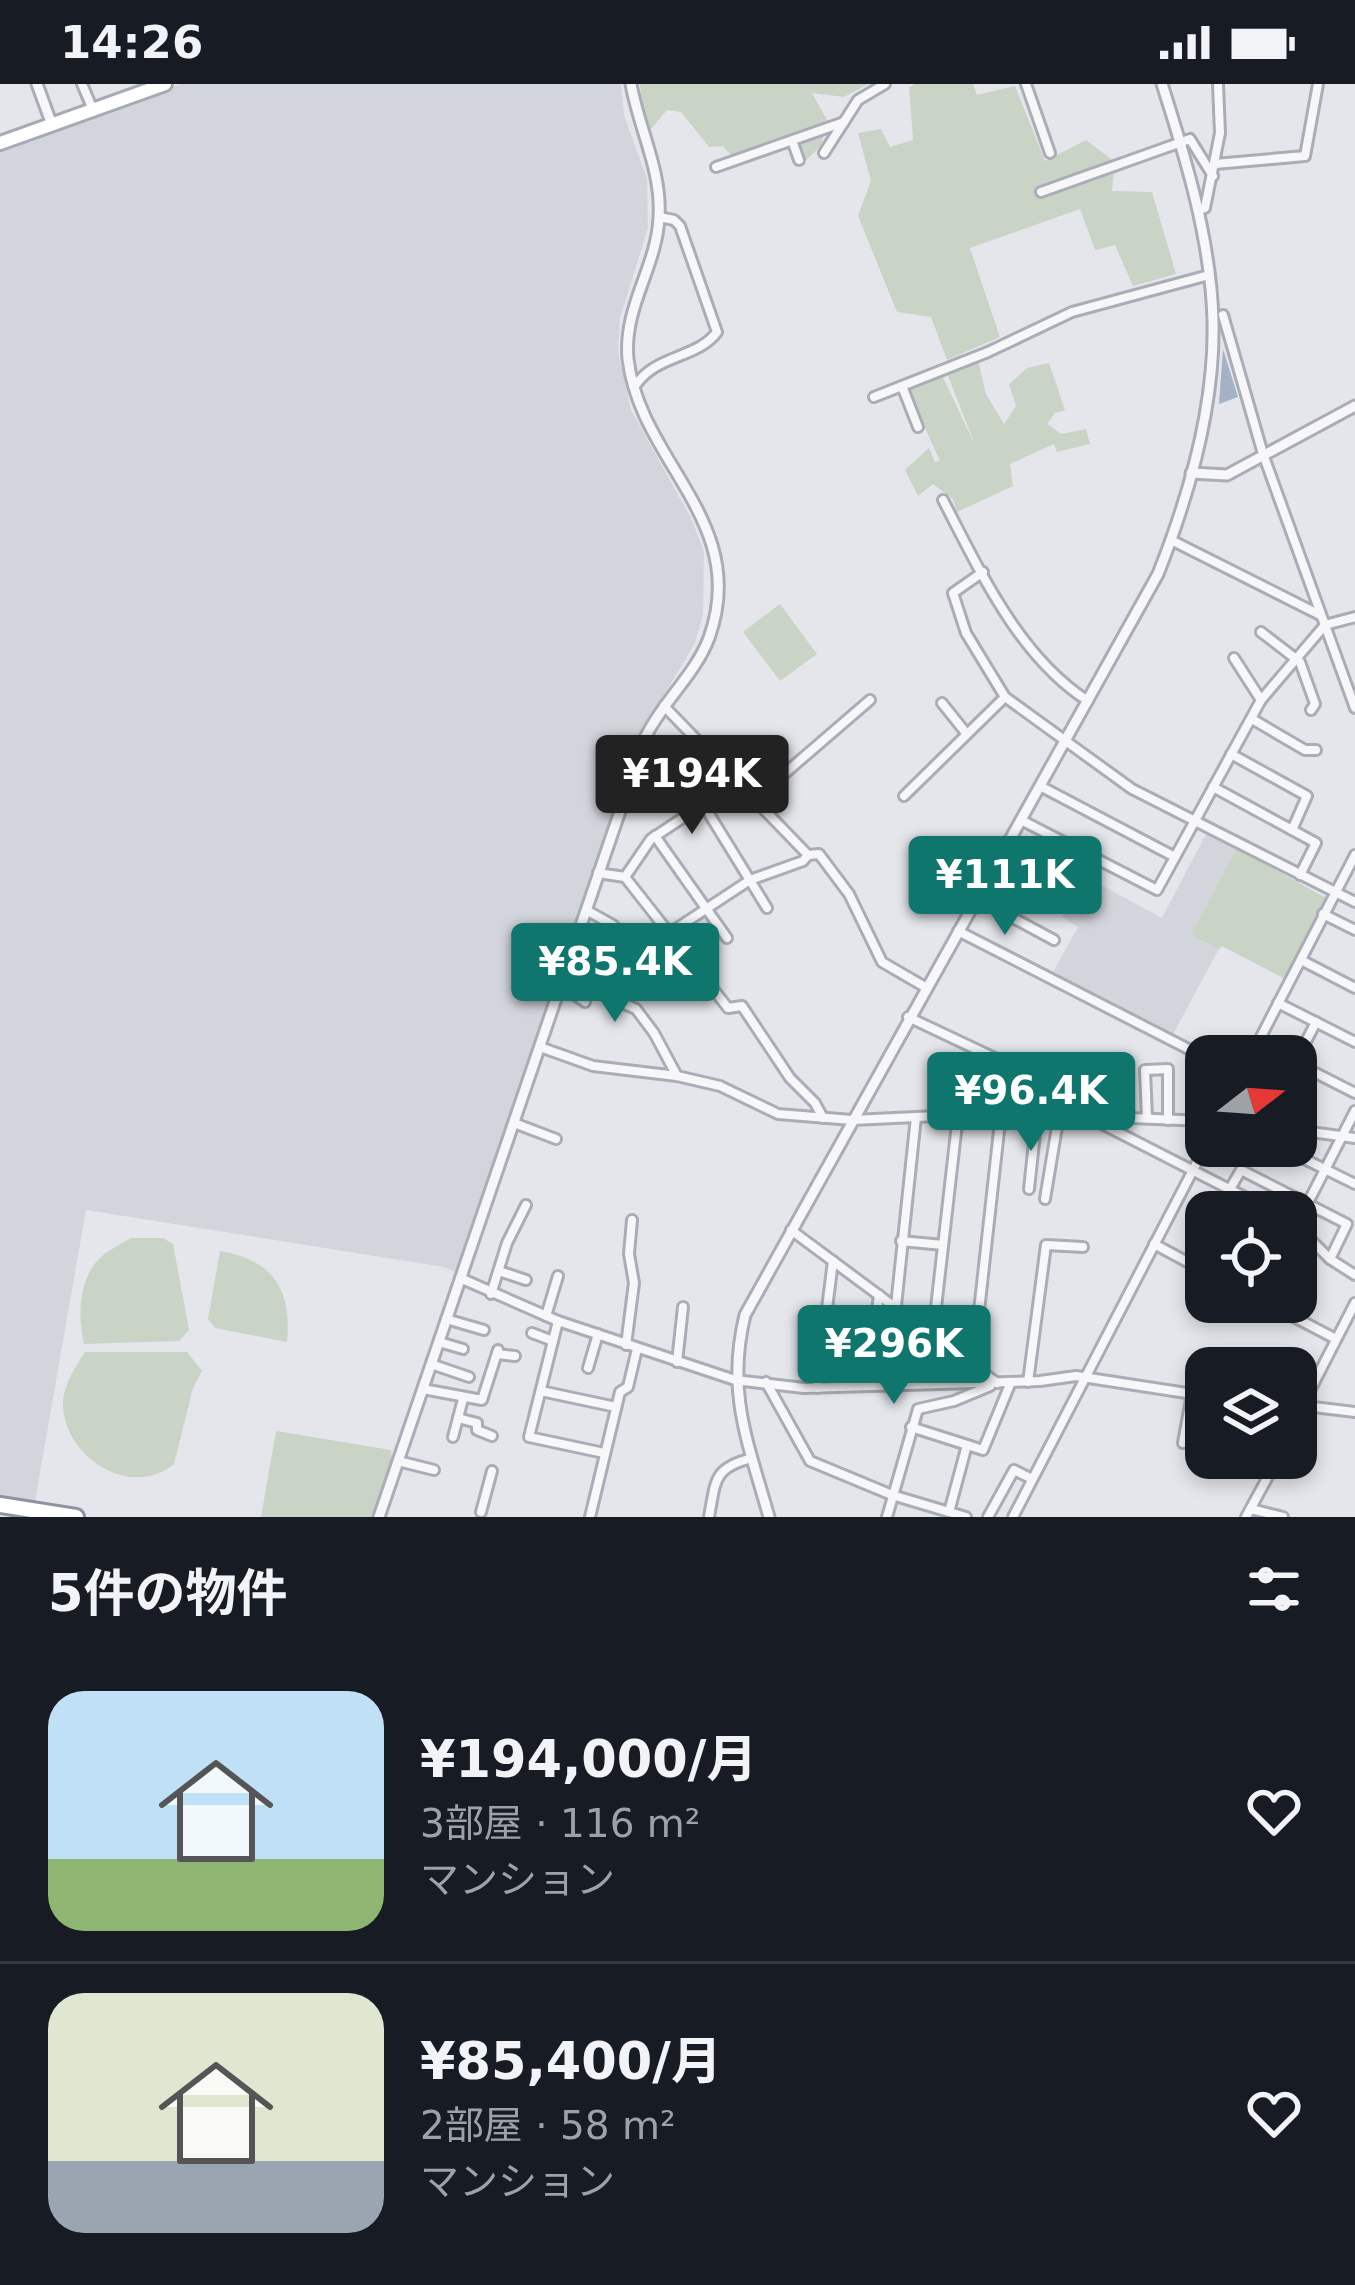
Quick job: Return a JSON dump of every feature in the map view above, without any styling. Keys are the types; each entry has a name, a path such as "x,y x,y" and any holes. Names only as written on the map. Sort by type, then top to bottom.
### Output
{"highway":[{"path":"0,1505 76,1517"}],"main road":[{"path":"0,142 165,84"}],"street":[{"path":"38,84 52,125"},
{"path":"82,84 94,112"},
{"path":"379,1517 644,737 703,652 715,616 718,567 705,520 634,387 629,363 629,324 659,217 656,177 631,84"},
{"path":"824,153 864,94 885,84"},
{"path":"1026,84 1050,153"},
{"path":"769,1517 735,1380 745,1315 1158,574 1191,473 1211,367 1209,275 1181,142 1162,84"},
{"path":"1196,210 1205,208 1213,176 1220,134 1218,84"},
{"path":"1215,164 1304,156 1318,84"},
{"path":"716,167 844,122"},
{"path":"1041,192 1181,142 1193,141 1213,176"},
{"path":"793,142 799,160"},
{"path":"634,387 647,369 710,342 717,332 680,226 659,217"},
{"path":"874,397 1072,312 1209,275"},
{"path":"1222,315 1263,454 1355,708"},
{"path":"902,386 918,428"},
{"path":"1191,473 1227,475 1355,406"},
{"path":"944,500 1027,642 1062,685 1088,701"},
{"path":"1172,540 1323,620 1355,616"},
{"path":"983,572 953,593 965,633 1005,697 1132,789 1355,902"},
{"path":"1021,820 1157,890 1262,700 1323,620"},
{"path":"1261,632 1297,659 1315,704 1311,710"},
{"path":"1234,658 1262,700"},
{"path":"904,796 1005,697"},
{"path":"755,799 870,700"},
{"path":"942,703 966,733"},
{"path":"663,706 808,855"},
{"path":"1252,719 1305,750 1316,750"},
{"path":"644,737 657,743 708,802 767,908"},
{"path":"1232,754 1307,796 1292,830"},
{"path":"625,877 655,836 740,780"},
{"path":"1040,787 1174,857"},
{"path":"1213,787 1316,843 1300,875"},
{"path":"655,836 727,938"},
{"path":"668,934 750,880 819,854 835,871 882,962 925,987"},
{"path":"1262,1035 1355,856"},
{"path":"993,868 1055,901 1064,883 1046,874"},
{"path":"598,874 625,877 728,1008 742,1006 823,1119"},
{"path":"976,898 1054,940"},
{"path":"577,937 615,982 643,968 644,961 613,925 586,910"},
{"path":"1323,914 1355,930"},
{"path":"958,931 1185,1047"},
{"path":"569,959 609,997 636,1009 655,1033 677,1076"},
{"path":"1300,960 1355,988"},
{"path":"561,985 585,1002"},
{"path":"1278,1003 1355,1042"},
{"path":"908,1018 1058,1082 1094,1113"},
{"path":"1310,1035 1316,1022"},
{"path":"540,1046 593,1066 720,1086 778,1114 852,1120 1094,1113 1185,1120"},
{"path":"1147,1118 1145,1070 1168,1069 1168,1120"},
{"path":"1317,1073 1355,1093"},
{"path":"1096,1081 1097,1122 1234,1191"},
{"path":"1314,1191 1355,1112"},
{"path":"973,1365 1001,1113"},
{"path":"932,1334 958,1114"},
{"path":"1029,1189 1037,1114"},
{"path":"1045,1199 1059,1115"},
{"path":"896,1307 916,1117"},
{"path":"514,1123 556,1138"},
{"path":"1317,1133 1355,1138"},
{"path":"1317,1165 1355,1184"},
{"path":"1012,1517 1195,1167"},
{"path":"1230,1189 1240,1170 1282,1191"},
{"path":"491,1294 526,1205"},
{"path":"1317,1209 1347,1224 1330,1259"},
{"path":"626,1345 634,1283 629,1254 632,1220"},
{"path":"791,1230 997,1383"},
{"path":"902,1241 943,1245"},
{"path":"1154,1244 1185,1260"},
{"path":"1028,1382 1046,1245 1083,1247"},
{"path":"1317,1246 1355,1276"},
{"path":"817,1388 833,1261"},
{"path":"499,1271 526,1280"},
{"path":"546,1316 558,1276"},
{"path":"460,1278 558,1321 735,1380 817,1388 1085,1377 1185,1393"},
{"path":"867,1385 879,1295"},
{"path":"1317,1373 1355,1303"},
{"path":"677,1362 683,1307"},
{"path":"446,1318 484,1330"},
{"path":"558,1321 530,1437 604,1453"},
{"path":"1305,1323 1336,1339"},
{"path":"532,1333 554,1341"},
{"path":"588,1368 598,1334"},
{"path":"439,1342 463,1349"},
{"path":"590,1517 620,1392 628,1387 637,1349"},
{"path":"423,1389 482,1400 497,1352 515,1356"},
{"path":"431,1364 470,1377"},
{"path":"765,1381 810,1461 931,1512 966,1517"},
{"path":"911,1427 983,1450 1011,1382"},
{"path":"887,1517 918,1409 955,1401 997,1383"},
{"path":"541,1391 616,1407"},
{"path":"453,1437 463,1399"},
{"path":"1317,1407 1355,1412"},
{"path":"458,1418 478,1424 477,1430 492,1436"},
{"path":"1184,1443 1185,1436"},
{"path":"949,1512 967,1445"},
{"path":"709,1517 723,1468 753,1458"},
{"path":"398,1461 434,1470"},
{"path":"988,1517 1014,1470 1032,1479"},
{"path":"481,1511 492,1471"},
{"path":"1267,1479 1249,1513 1283,1517"}],"shaded area":[{"path":"181,84 621,84 624,115 647,179 648,228 620,318 618,352 631,410 692,520 704,552 703,615 695,643 640,735 457,1273 444,1267 86,1210 35,1501 0,1497 0,151"},
{"path":"640,84 868,84 844,97 812,93 827,120 821,146 805,161 793,143 783,142 764,156 739,165 723,146 709,147 681,112 667,110 650,130"},
{"path":"973,84 977,95 1015,86 1045,161 1086,140 1115,162 1112,191 1152,192 1176,274 1133,286 1115,245 1095,250 1080,209 970,248 1000,337 947,360 931,317 897,312 858,216 871,181 858,133 881,129 890,147 913,140 909,87"},
{"path":"978,360 986,394 1004,424 1016,406 1009,384 1027,368 1049,363 1065,410 1055,413 1047,424 1061,434 1086,429 1090,444 1057,452 1054,444 1010,464 1013,486 957,512 953,499 933,484 918,496 905,470 929,448 935,462 940,461 907,388 941,373 975,445 947,373"},
{"path":"780,604 817,654 780,681 743,632"},
{"path":"1207,832 1237,848 1193,932 1194,937 1219,949 1172,1036 1051,976 1078,927 1062,917 1086,877 1162,918"},
{"path":"1237,848 1326,898 1285,979 1192,933"},
{"path":"131,1238 163,1238 173,1244 189,1330 179,1341 84,1344 83,1289 91,1269"},
{"path":"220,1251 254,1262 275,1280 286,1307 287,1342 215,1328 208,1319"},
{"path":"85,1352 187,1352 202,1371 193,1388 174,1464 157,1474 120,1475 87,1456 75,1441 63,1405 70,1377"},
{"path":"276,1431 391,1450 392,1461 372,1517 261,1517"}],"water":[{"path":"1223,349 1238,397 1219,404"}]}
